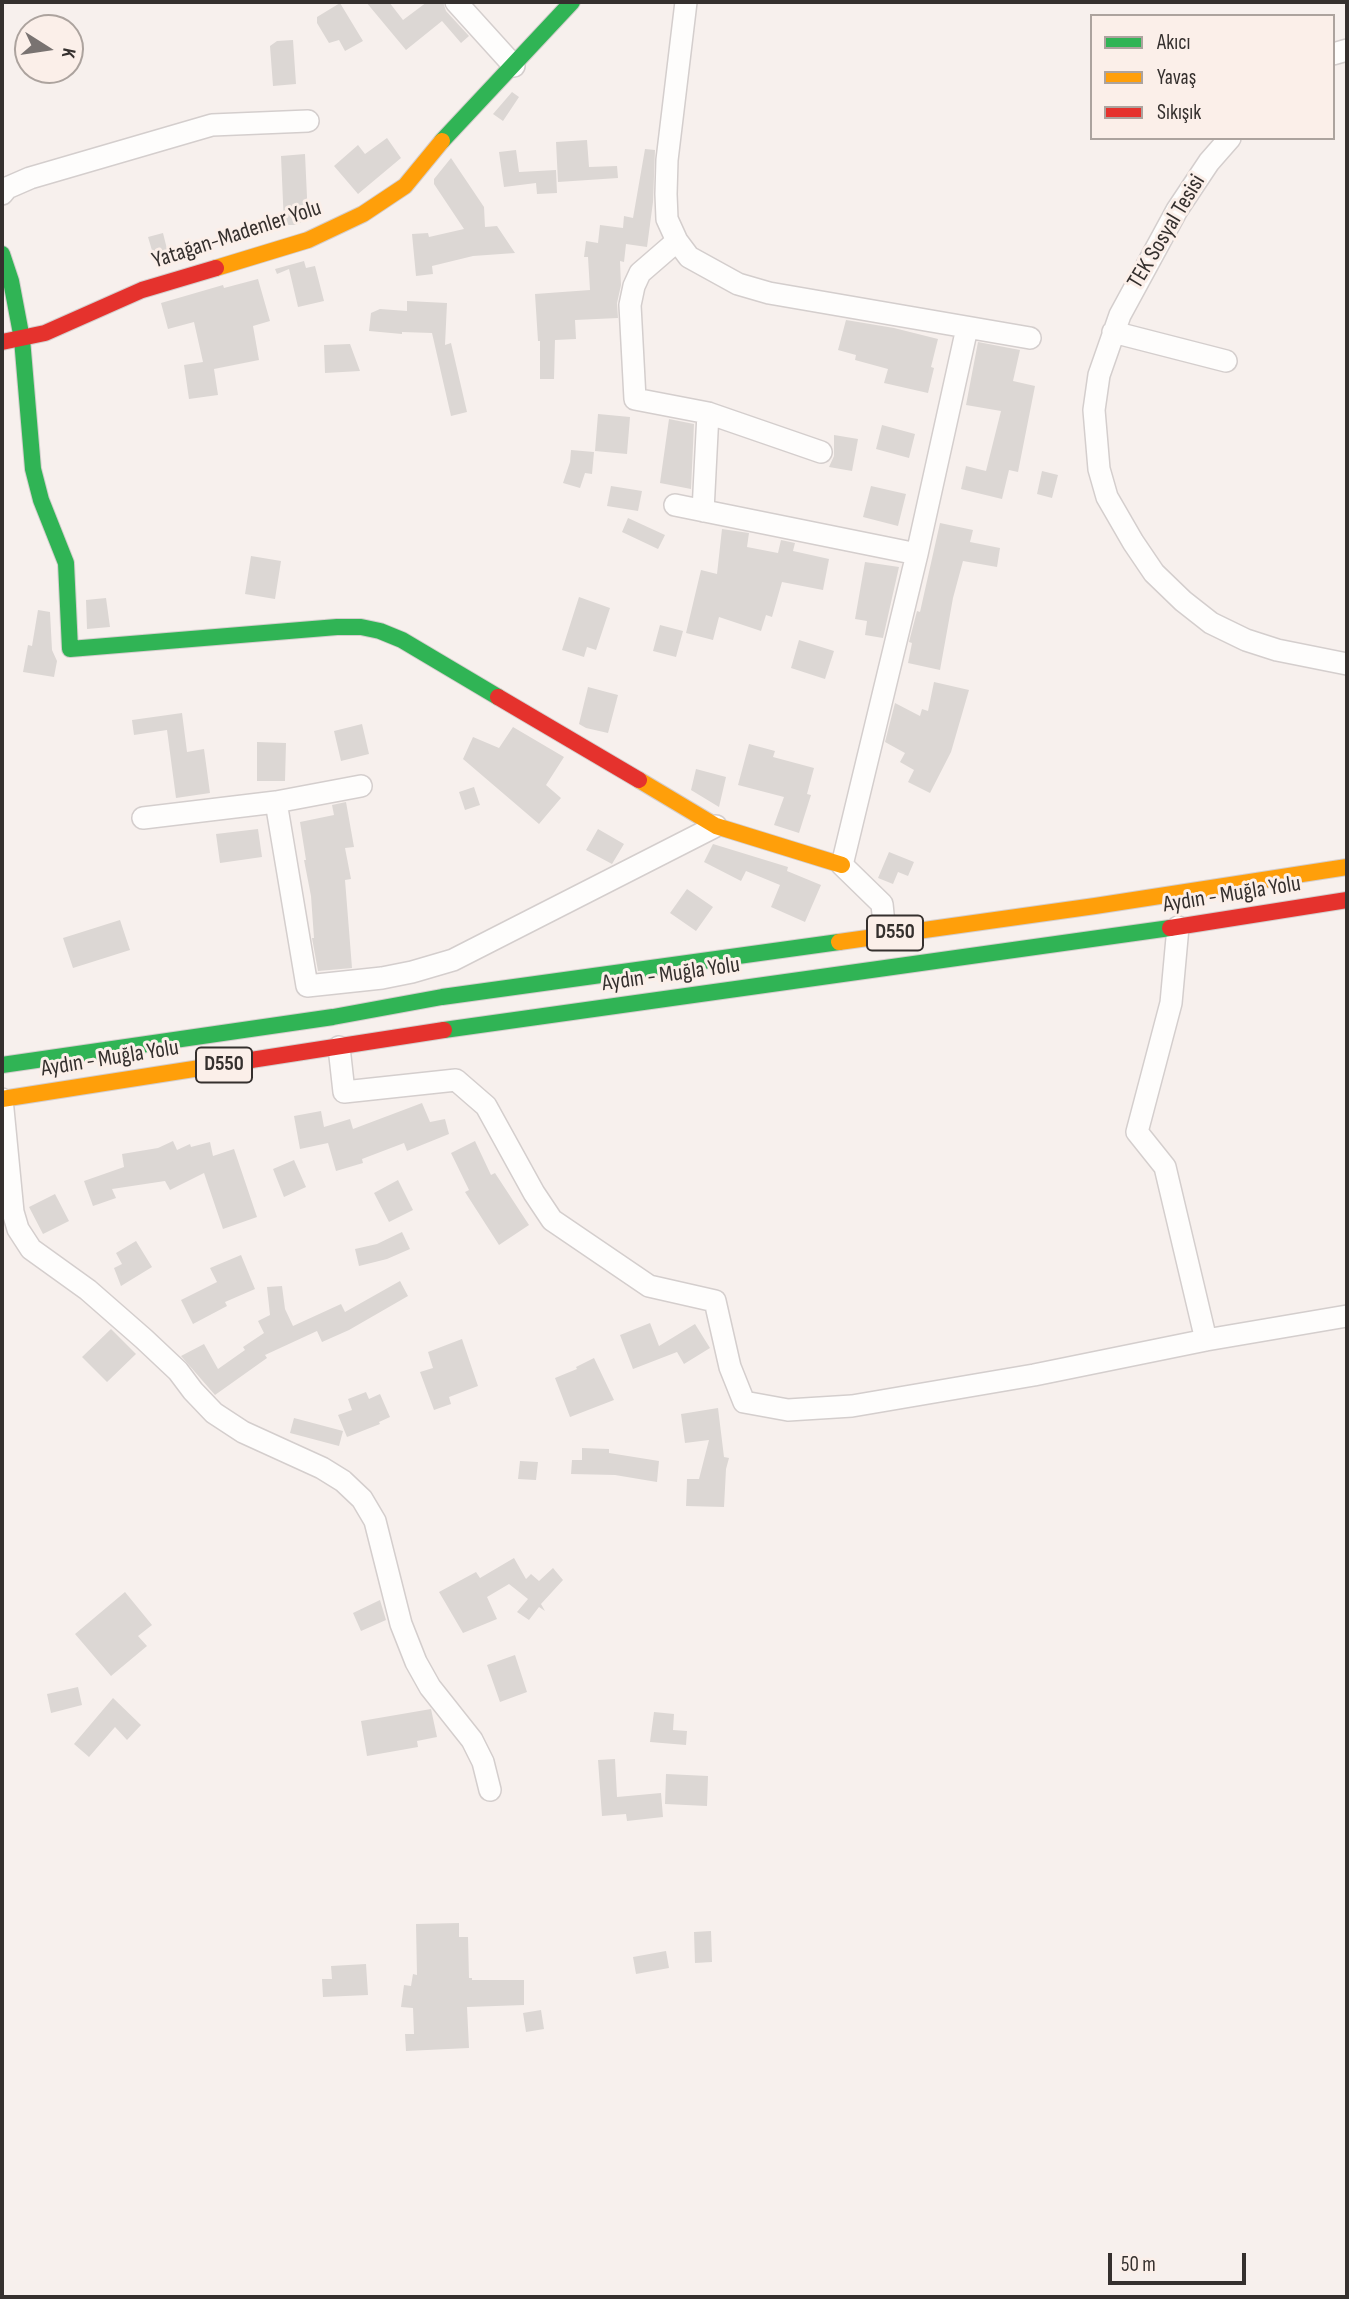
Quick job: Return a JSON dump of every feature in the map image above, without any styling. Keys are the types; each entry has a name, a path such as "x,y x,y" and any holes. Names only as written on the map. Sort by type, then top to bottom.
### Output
{"main road":[{"name":"Yatağan-Madenler Yolu","path":"2,342 44,334 142,290 308,240 363,214 405,186 437,146 572,2"},
{"path":"2,254 11,281 22,339 33,469 41,500 66,563 71,649 337,626 380,631 402,640 716,826 842,865"},
{"name":"Aydın - Muğla Yolu","path":"2,1065 333,1017 442,997 1095,906 1347,867"},
{"name":"Aydın - Muğla Yolu","path":"2,1099 339,1046 1178,927 1347,900"}],"street":[{"path":"456,2 514,66"},
{"path":"686,2 667,160 667,219 689,257 738,284 769,293 1030,338"},
{"path":"2,194 7,188 30,178 212,125 308,121"},
{"name":"TEK Sosyal Tesisi","path":"1228,140 1209,162 1177,210 1150,256 1113,332 1099,375 1094,410 1098,469 1107,497 1154,573 1211,623 1246,640 1277,650 1347,664"},
{"path":"677,240 640,273 634,286 630,305 635,399 708,413 821,452"},
{"path":"885,934 882,904 842,865 917,554 967,328"},
{"path":"1113,332 1226,361"},
{"path":"702,511 708,413"},
{"path":"675,505 917,554"},
{"path":"143,818 276,802 361,786"},
{"path":"276,802 307,986 382,978 453,960 716,826"},
{"path":"1178,927 1171,1003 1136,1132 1165,1167 1206,1340"},
{"path":"339,1046 344,1092 456,1080 486,1106 552,1220 649,1286 715,1301 730,1367 744,1402 789,1410 852,1406 1347,1316"},
{"path":"2,1099 13,1212 18,1229 31,1249 88,1290 144,1339 178,1371 214,1413 243,1432 322,1468 343,1481 362,1499 375,1521 401,1624 416,1662 430,1687 471,1740 483,1762 490,1790"}],"building":[{"path":"366,2 389,2 403,20 427,2 443,2 446,11 469,36 461,43 442,21 406,50"},
{"path":"340,3 363,41 345,51 339,40 329,43 317,23 317,17"},
{"path":"293,40 296,84 273,86 270,46 277,41"},
{"path":"512,92 519,97 503,121 493,114"},
{"path":"387,138 401,158 358,194 334,166 358,145 365,154"},
{"path":"587,140 589,167 617,166 618,178 558,182 556,142"},
{"path":"645,149 655,150 653,202 647,247 626,244 624,262 620,261 618,318 575,320 576,339 555,340 554,379 540,379 540,341 535,294 590,290 588,257 584,257 586,241 598,243 600,225 623,228 624,216 633,218"},
{"path":"516,150 519,172 556,170 557,193 537,194 536,183 504,187 499,152"},
{"path":"305,154 308,219 295,225 284,225 281,156"},
{"path":"451,158 484,207 485,227 497,226 515,253 473,256 432,266 433,274 416,276 412,234 428,233 429,237 464,229 434,184 434,179"},
{"path":"163,233 168,253 154,257 148,237"},
{"path":"304,261 306,268 315,266 324,301 298,307 289,269 277,274 275,269"},
{"path":"258,279 270,321 253,326 259,360 214,369 218,395 189,399 184,365 203,362 194,322 168,329 161,303 223,285 224,288"},
{"path":"407,301 447,303 445,345 451,343 467,412 451,416 432,333 369,331 371,313 380,309 407,311"},
{"path":"846,320 938,339 928,393 884,383 888,369 855,360 856,355 838,350"},
{"path":"978,342 1020,350 1013,381 1035,386 1018,472 1009,470 1002,499 961,489 966,466 986,471 1001,411 966,405"},
{"path":"350,344 360,371 325,373 324,345"},
{"path":"598,414 630,417 627,454 595,451"},
{"path":"669,419 694,424 691,489 660,483"},
{"path":"882,425 915,434 909,458 876,449"},
{"path":"834,435 858,439 852,471 829,467 834,456"},
{"path":"571,450 594,452 592,474 585,473 580,488 563,483"},
{"path":"1042,471 1058,475 1052,498 1037,494"},
{"path":"611,486 642,491 638,511 607,506"},
{"path":"871,486 906,494 898,526 863,517"},
{"path":"628,518 665,535 658,549 622,532"},
{"path":"940,523 973,530 970,542 1000,548 997,567 963,561 953,598 940,670 908,663 912,643 909,642 917,611 920,612"},
{"path":"722,529 749,533 747,547 778,553 781,540 795,543 793,551 829,559 823,590 782,582 772,617 766,615 761,631 719,617 713,640 686,633 701,570 717,574"},
{"path":"251,556 281,561 275,599 245,594"},
{"path":"865,562 899,567 883,638 865,635 867,621 855,619"},
{"path":"579,597 610,608 596,650 587,647 584,657 562,650"},
{"path":"106,598 110,627 87,629 86,600"},
{"path":"38,610 50,612 52,650 57,661 54,677 23,672 28,645 32,646"},
{"path":"660,625 683,631 676,657 653,651"},
{"path":"799,640 834,651 825,679 791,668"},
{"path":"934,682 969,690 951,752 930,793 908,782 914,770 900,762 905,753 885,742 895,703 920,716 922,709 928,711"},
{"path":"588,687 618,695 608,733 579,724"},
{"path":"182,713 187,752 204,749 210,793 176,798 167,730 134,735 132,720"},
{"path":"362,724 369,754 341,761 334,731"},
{"path":"513,727 564,757 546,785 561,798 539,824 463,759 473,737 499,748"},
{"path":"257,742 286,743 285,781 257,781"},
{"path":"749,744 775,751 773,757 814,768 807,794 811,795 799,833 774,825 784,797 738,785"},
{"path":"696,769 726,777 719,807 691,790"},
{"path":"474,787 480,805 465,810 459,792"},
{"path":"346,802 354,847 345,848 351,879 345,880 352,968 318,971 300,822 334,815 332,805"},
{"path":"258,829 262,857 220,863 216,834"},
{"path":"598,829 624,844 612,864 586,850"},
{"path":"713,844 788,867 787,871 821,885 805,922 771,907 780,885 746,871 741,881 704,862"},
{"path":"889,852 914,862 908,876 898,872 893,884 878,878"},
{"path":"687,889 713,907 696,931 670,913"},
{"path":"120,920 130,950 73,968 63,938"},
{"path":"422,1103 430,1122 445,1119 449,1134 407,1151 404,1143 362,1159 363,1163 336,1171 328,1143 300,1149 294,1116 321,1111 324,1127 350,1119 353,1129"},
{"path":"173,1141 177,1150 190,1144 191,1147 210,1142 213,1156 234,1149 257,1217 223,1229 204,1173 170,1190 165,1181 112,1189 116,1198 93,1206 84,1181 124,1167 122,1154 158,1148"},
{"path":"475,1141 491,1175 495,1173 529,1225 499,1245 465,1192 469,1190 451,1153"},
{"path":"294,1160 306,1187 284,1197 273,1169"},
{"path":"398,1180 413,1210 389,1222 374,1193"},
{"path":"55,1194 69,1221 43,1234 29,1207"},
{"path":"402,1232 410,1249 387,1259 359,1266 355,1249 377,1244"},
{"path":"136,1241 152,1267 121,1286 114,1268 122,1264 116,1253"},
{"path":"241,1255 255,1289 225,1302 227,1306 193,1324 181,1300 217,1282 210,1268"},
{"path":"400,1281 408,1296 349,1330 322,1342 317,1331 265,1355 267,1358 215,1395 181,1356 204,1344 218,1369 245,1350 243,1347 264,1333 258,1321 270,1315 267,1287 282,1286 285,1309 293,1326 341,1304 345,1312"},
{"path":"650,1323 659,1346 695,1324 710,1348 684,1364 677,1352 633,1369 620,1335"},
{"path":"111,1329 136,1354 107,1382 82,1357"},
{"path":"462,1339 478,1386 449,1397 451,1404 434,1410 420,1372 433,1368 428,1352"},
{"path":"594,1358 614,1400 570,1417 555,1378"},
{"path":"366,1392 369,1399 380,1394 390,1417 379,1422 380,1424 347,1437 338,1415 352,1410 348,1399"},
{"path":"718,1408 724,1457 729,1458 724,1507 686,1506 687,1479 699,1479 709,1440 685,1443 681,1414"},
{"path":"294,1418 343,1431 339,1446 290,1433"},
{"path":"582,1448 609,1449 609,1453 659,1461 657,1482 615,1475 571,1474 572,1460 582,1460"},
{"path":"520,1461 538,1462 536,1480 518,1479"},
{"path":"514,1558 526,1579 531,1574 539,1581 553,1568 563,1580 541,1604 545,1611 539,1607 529,1620 517,1612 528,1599 509,1584 487,1597 497,1619 463,1633 439,1592 476,1572 480,1578"},
{"path":"125,1592 152,1625 138,1636 147,1646 111,1676 75,1634"},
{"path":"380,1600 386,1620 361,1631 353,1613"},
{"path":"515,1655 527,1692 500,1702 487,1665"},
{"path":"78,1687 82,1705 51,1713 47,1694"},
{"path":"113,1698 141,1725 127,1740 115,1727 89,1757 74,1744"},
{"path":"431,1709 437,1737 417,1741 418,1747 367,1756 361,1721"},
{"path":"654,1712 674,1714 673,1730 687,1731 686,1745 650,1742"},
{"path":"615,1759 617,1797 661,1793 663,1817 627,1821 626,1814 602,1816 598,1760"},
{"path":"666,1774 708,1776 707,1806 665,1804"},
{"path":"459,1923 459,1937 468,1937 469,1978 524,1980 524,2005 467,2007 469,2048 406,2051 405,2034 414,2034 413,2008 401,2007 404,1985 411,1986 413,1974 417,1975 416,1924"},
{"path":"711,1931 712,1962 695,1963 694,1932"},
{"path":"666,1951 669,1968 636,1974 633,1957"},
{"path":"366,1964 368,1995 323,1997 322,1979 332,1979 331,1966"},
{"path":"541,2010 544,2029 526,2032 523,2013"}],"traffic: fast":[{"path":"442,141 572,2"},
{"path":"2,254 11,281 22,339 33,469 41,500 66,563 70,649 361,627 402,640 498,697"},
{"path":"444,1030 1170,928"},
{"path":"2,1065 333,1017 442,997 839,942"}],"traffic: slow":[{"path":"216,268 308,240 363,214 405,186 442,141"},
{"path":"639,780 716,826 842,865"},
{"path":"839,942 1347,867"},
{"path":"2,1099 251,1060"}],"traffic: jam":[{"path":"2,342 45,333 142,290 216,268"},
{"path":"498,697 639,780"},
{"path":"1170,928 1347,900"},
{"path":"251,1060 444,1030"}]}
